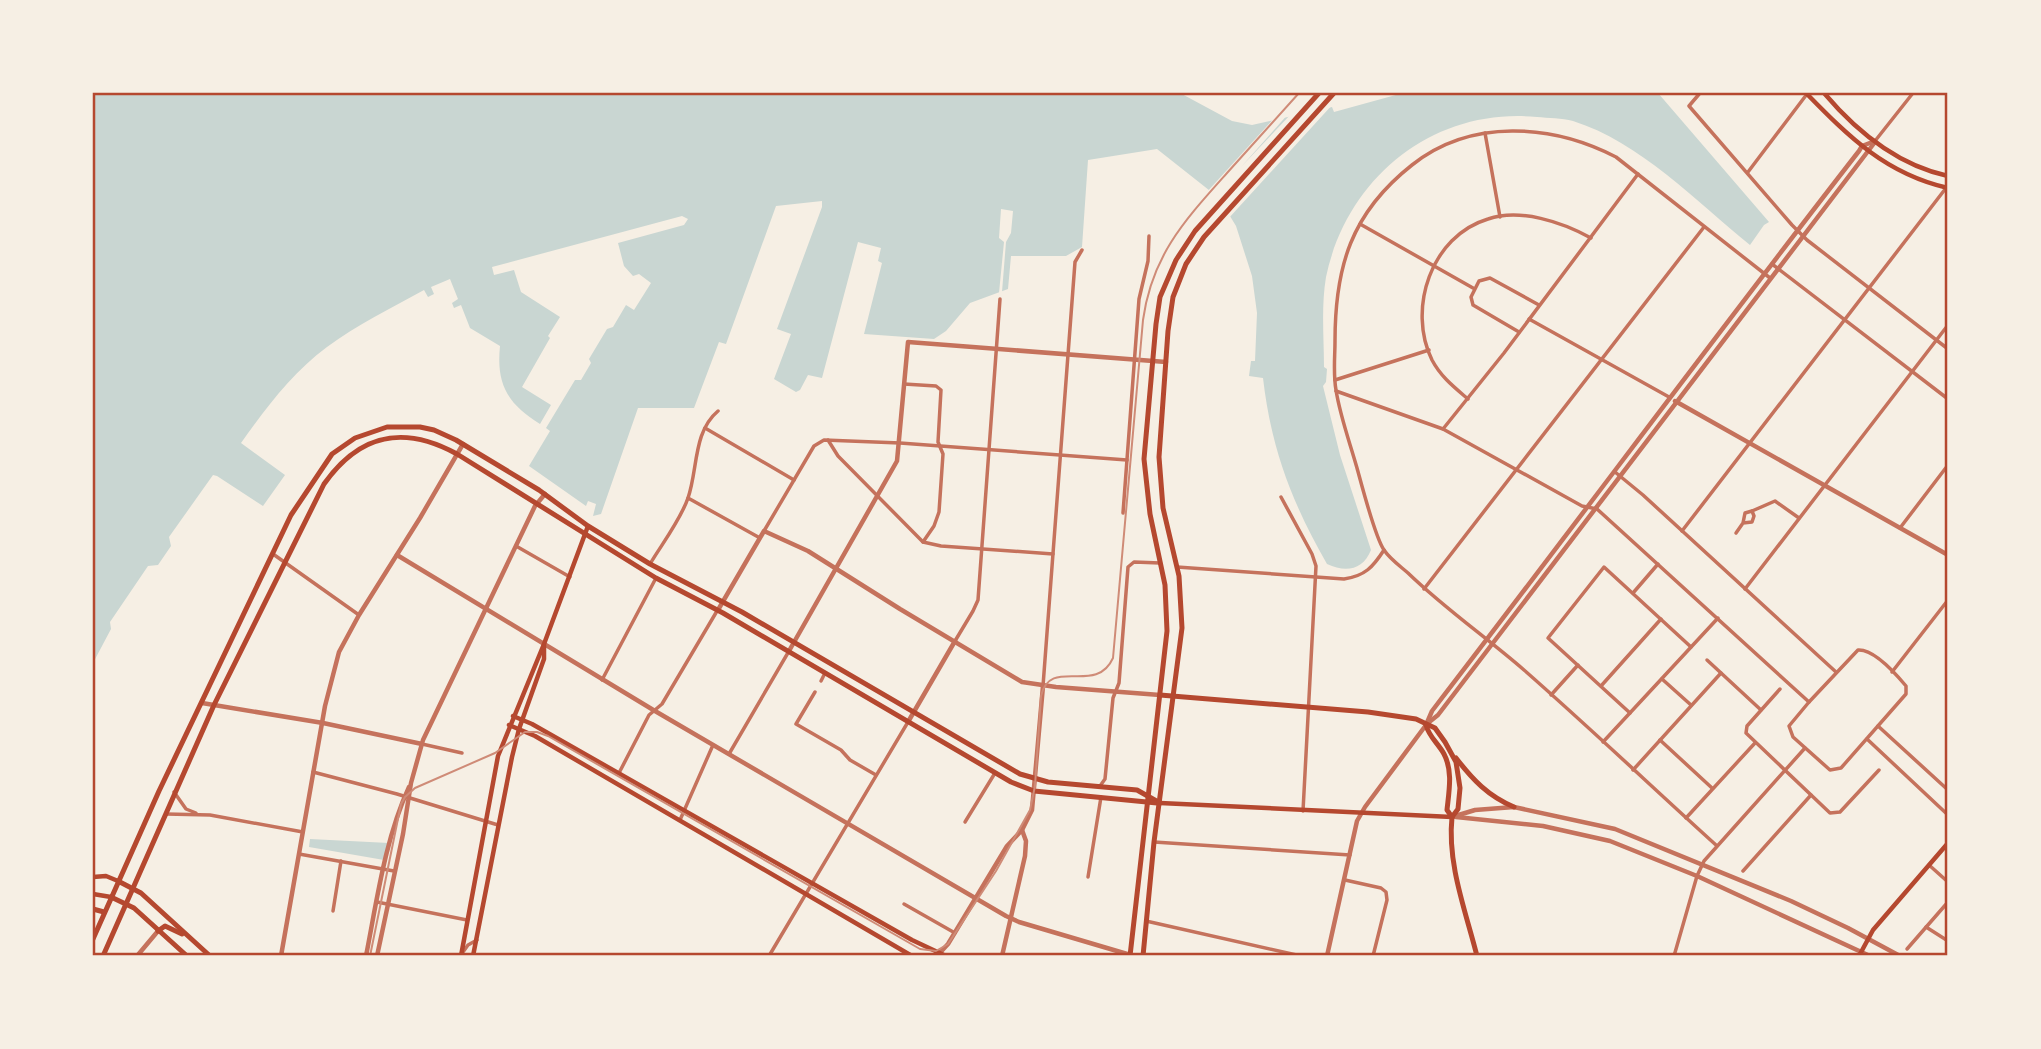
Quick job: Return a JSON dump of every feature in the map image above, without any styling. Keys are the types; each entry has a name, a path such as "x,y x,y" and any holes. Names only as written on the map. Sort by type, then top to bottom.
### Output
{"main road":[{"path":"1131,956 1167,622 1162,564 1150,514 1145,477 1145,435 1157,311 1162,290 1176,260 1200,224 1320,93"},
{"path":"1143,956 1154,842 1182,621 1177,567 1163,508 1159,468 1170,316 1175,290 1189,257 1208,231 1334,93"},
{"path":"1807,93 1868,151 1898,171 1947,188"},
{"path":"1824,93 1849,121 1889,152 1914,166 1948,176"},
{"path":"93,939 291,515 332,454 346,443 370,432 403,426 434,430 463,444 545,494 588,526 650,564 794,642 1020,774 1036,780 1137,790 1147,799"},
{"path":"103,956 214,705 324,484 338,466 360,449 382,440 407,436 425,439 457,454 656,578 718,610 995,773 1035,791 1147,799 1160,803 1303,812 1452,817"},
{"path":"461,956 496,762 588,526"},
{"path":"261,578 269,592"},
{"path":"473,956 519,729 544,659 544,644"},
{"path":"1160,695 1402,716 1435,728 1480,787 1514,807"},
{"path":"513,716 619,773 917,943 943,955"},
{"path":"509,725 535,736 912,956"},
{"path":"1426,725 1429,735 1448,765 1450,780 1447,810 1452,817"},
{"path":"1452,752 1459,773 1460,788 1458,809 1452,817 1451,844 1477,956"},
{"path":"1860,954 1873,930 1948,843"},
{"path":"93,877 106,876 132,888 210,956"},
{"path":"93,894 126,903 187,956"},
{"path":"93,909 104,912"},
{"path":"158,930 166,926 191,939"}],"street":[{"path":"1700,93 1689,106 1797,230 1948,349"},
{"path":"1747,173 1807,93"},
{"path":"1426,725 1438,715 1493,644 1802,235 1913,93"},
{"path":"1716,845 1493,644 1424,589 1384,550 1361,482 1336,391 1335,303 1349,244 1378,197 1397,177 1419,160 1451,144 1485,133 1517,130 1565,136 1616,157 1770,278"},
{"path":"1485,133 1500,217"},
{"path":"1327,956 1343,880 1361,814 1426,725 1432,711 1588,509 1669,397 1862,146 1875,141"},
{"path":"1443,429 1638,174"},
{"path":"1682,531 1947,188"},
{"path":"1468,399 1446,382 1429,350 1422,317 1424,288 1433,265 1450,242 1466,228 1488,218 1508,215 1551,221 1591,238"},
{"path":"1360,224 1474,289"},
{"path":"1424,589 1704,226"},
{"path":"1123,513 1139,299 1149,257 1149,236"},
{"path":"943,955 1007,845 1022,830 1033,806 1075,262 1082,250"},
{"path":"1772,264 1948,400"},
{"path":"1519,332 1473,305 1471,297 1479,281 1490,278 1539,305"},
{"path":"769,956 975,607 982,550 1000,299"},
{"path":"1529,319 1948,555"},
{"path":"1745,589 1948,325"},
{"path":"730,754 897,461 908,342 1166,362"},
{"path":"1335,380 1429,350"},
{"path":"904,384 940,388 939,446 943,454 939,512 934,526 923,542"},
{"path":"1336,391 1443,429 1588,509 1597,509 1809,702"},
{"path":"650,564 688,498 698,448 705,428 718,411"},
{"path":"705,428 794,480"},
{"path":"619,773 649,715 662,704 818,442 828,440 900,443 1127,460"},
{"path":"828,440 833,450 877,498 923,542 982,550 1053,554"},
{"path":"281,956 313,772 339,652 463,444"},
{"path":"1900,528 1948,465"},
{"path":"1615,472 1836,672"},
{"path":"366,956 384,868 422,744 484,608 537,503 545,494"},
{"path":"1281,497 1316,566 1303,812"},
{"path":"688,498 760,538"},
{"path":"1736,533 1745,513 1775,501 1799,519"},
{"path":"1742,523 1752,522 1752,512"},
{"path":"764,531 808,551 1014,678 1043,686 1160,695"},
{"path":"516,546 570,577"},
{"path":"1177,567 1344,579 1357,577 1368,571 1384,550"},
{"path":"273,554 359,615"},
{"path":"397,555 602,680 1011,918 1131,956"},
{"path":"1097,787 1104,783 1107,765 1113,698 1119,683 1130,562 1162,564"},
{"path":"1633,593 1658,564"},
{"path":"1630,713 1548,638 1604,567 1691,647"},
{"path":"602,680 656,578"},
{"path":"1892,672 1948,600"},
{"path":"1603,742 1718,618"},
{"path":"1601,686 1661,619"},
{"path":"1862,650 1869,652 1892,672 1903,683 1906,694 1840,768 1827,769 1791,734 1789,726 1854,653 1862,650"},
{"path":"1707,660 1761,710"},
{"path":"1551,695 1578,665"},
{"path":"821,681 825,673"},
{"path":"1633,770 1721,673"},
{"path":"1662,679 1691,705"},
{"path":"1780,689 1745,730 1755,743 1830,813 1837,814 1879,770"},
{"path":"815,692 796,724 841,750 850,760 876,775"},
{"path":"202,703 323,723 462,753"},
{"path":"1878,726 1948,790"},
{"path":"1867,739 1948,815"},
{"path":"1660,740 1713,789"},
{"path":"1686,818 1755,743"},
{"path":"680,820 713,745"},
{"path":"1674,956 1702,864 1716,845 1805,748"},
{"path":"313,772 498,825"},
{"path":"965,822 995,773"},
{"path":"174,792 186,808 197,814"},
{"path":"1743,871 1811,795"},
{"path":"377,956 407,797"},
{"path":"1088,877 1101,797"},
{"path":"1452,817 1475,810 1514,807 1615,829 1791,901 1899,956"},
{"path":"164,814 197,814 303,832"},
{"path":"1452,817 1543,825 1610,841 1697,876 1860,954 1870,956"},
{"path":"1002,956 1026,848 1022,830"},
{"path":"1154,842 1350,855"},
{"path":"299,854 394,871"},
{"path":"332,911 341,861"},
{"path":"1929,865 1948,882"},
{"path":"1343,880 1381,888 1386,892 1387,900 1373,956"},
{"path":"377,902 467,919"},
{"path":"1907,949 1948,902"},
{"path":"904,904 955,933"},
{"path":"1146,921 1301,956"},
{"path":"1926,927 1948,941"},
{"path":"137,956 158,930"},
{"path":"461,956 468,945 477,940"}],"shaded area":[{"path":"93,93 1180,93 1232,121 1252,125 1332,107 1334,112 1403,93 1658,93 1769,222 1750,245 1644,158 1598,131 1569,120 1499,117 1464,124 1431,137 1401,156 1375,180 1353,208 1337,241 1324,288 1324,367 1327,369 1323,386 1340,455 1371,550 1359,566 1347,569 1327,564 1303,519 1293,497 1271,428 1263,378 1249,376 1251,361 1255,361 1257,313 1252,276 1236,226 1219,198 1157,149 1088,160 1082,247 1066,256 1011,256 1008,289 970,303 946,331 934,339 864,334 882,263 878,261 881,248 858,242 822,378 808,375 800,390 796,392 774,379 791,334 777,329 822,201 776,206 726,344 719,342 694,408 638,408 601,514 593,516 596,504 588,501 586,506 529,466 550,431 546,428 575,380 581,380 591,363 589,359 607,329 613,327 626,305 634,310 651,283 639,274 633,276 624,266 618,243 684,225 688,219 682,216 492,267 494,275 514,270 521,292 560,317 522,387 551,405 540,424 520,409 506,392 500,372 500,346 470,328 461,305 454,308 452,303 458,299 450,279 431,287 434,294 428,297 424,290 327,347 291,380 241,443 285,475 263,506 213,475 169,537 171,546 158,565 148,566 110,622 111,629 93,663"},
{"path":"310,839 389,843 384,860 309,847"}],"pier":[{"path":"1333,104 1228,219 1216,200 1206,193 1276,116 1289,113 1241,167 1292,113"},
{"path":"1001,209 1013,211 1011,233 1006,242 1002,292 999,293 1004,242 999,238"}],"tram line":[{"path":"370,956 401,804 405,797 415,788 495,753 525,732 548,736 920,949 936,951 948,944 996,871 1030,810 1035,786 1041,696 1046,684 1063,676 1096,674 1105,669 1113,658 1143,320 1154,276 1162,257 1184,223 1299,93"}]}
